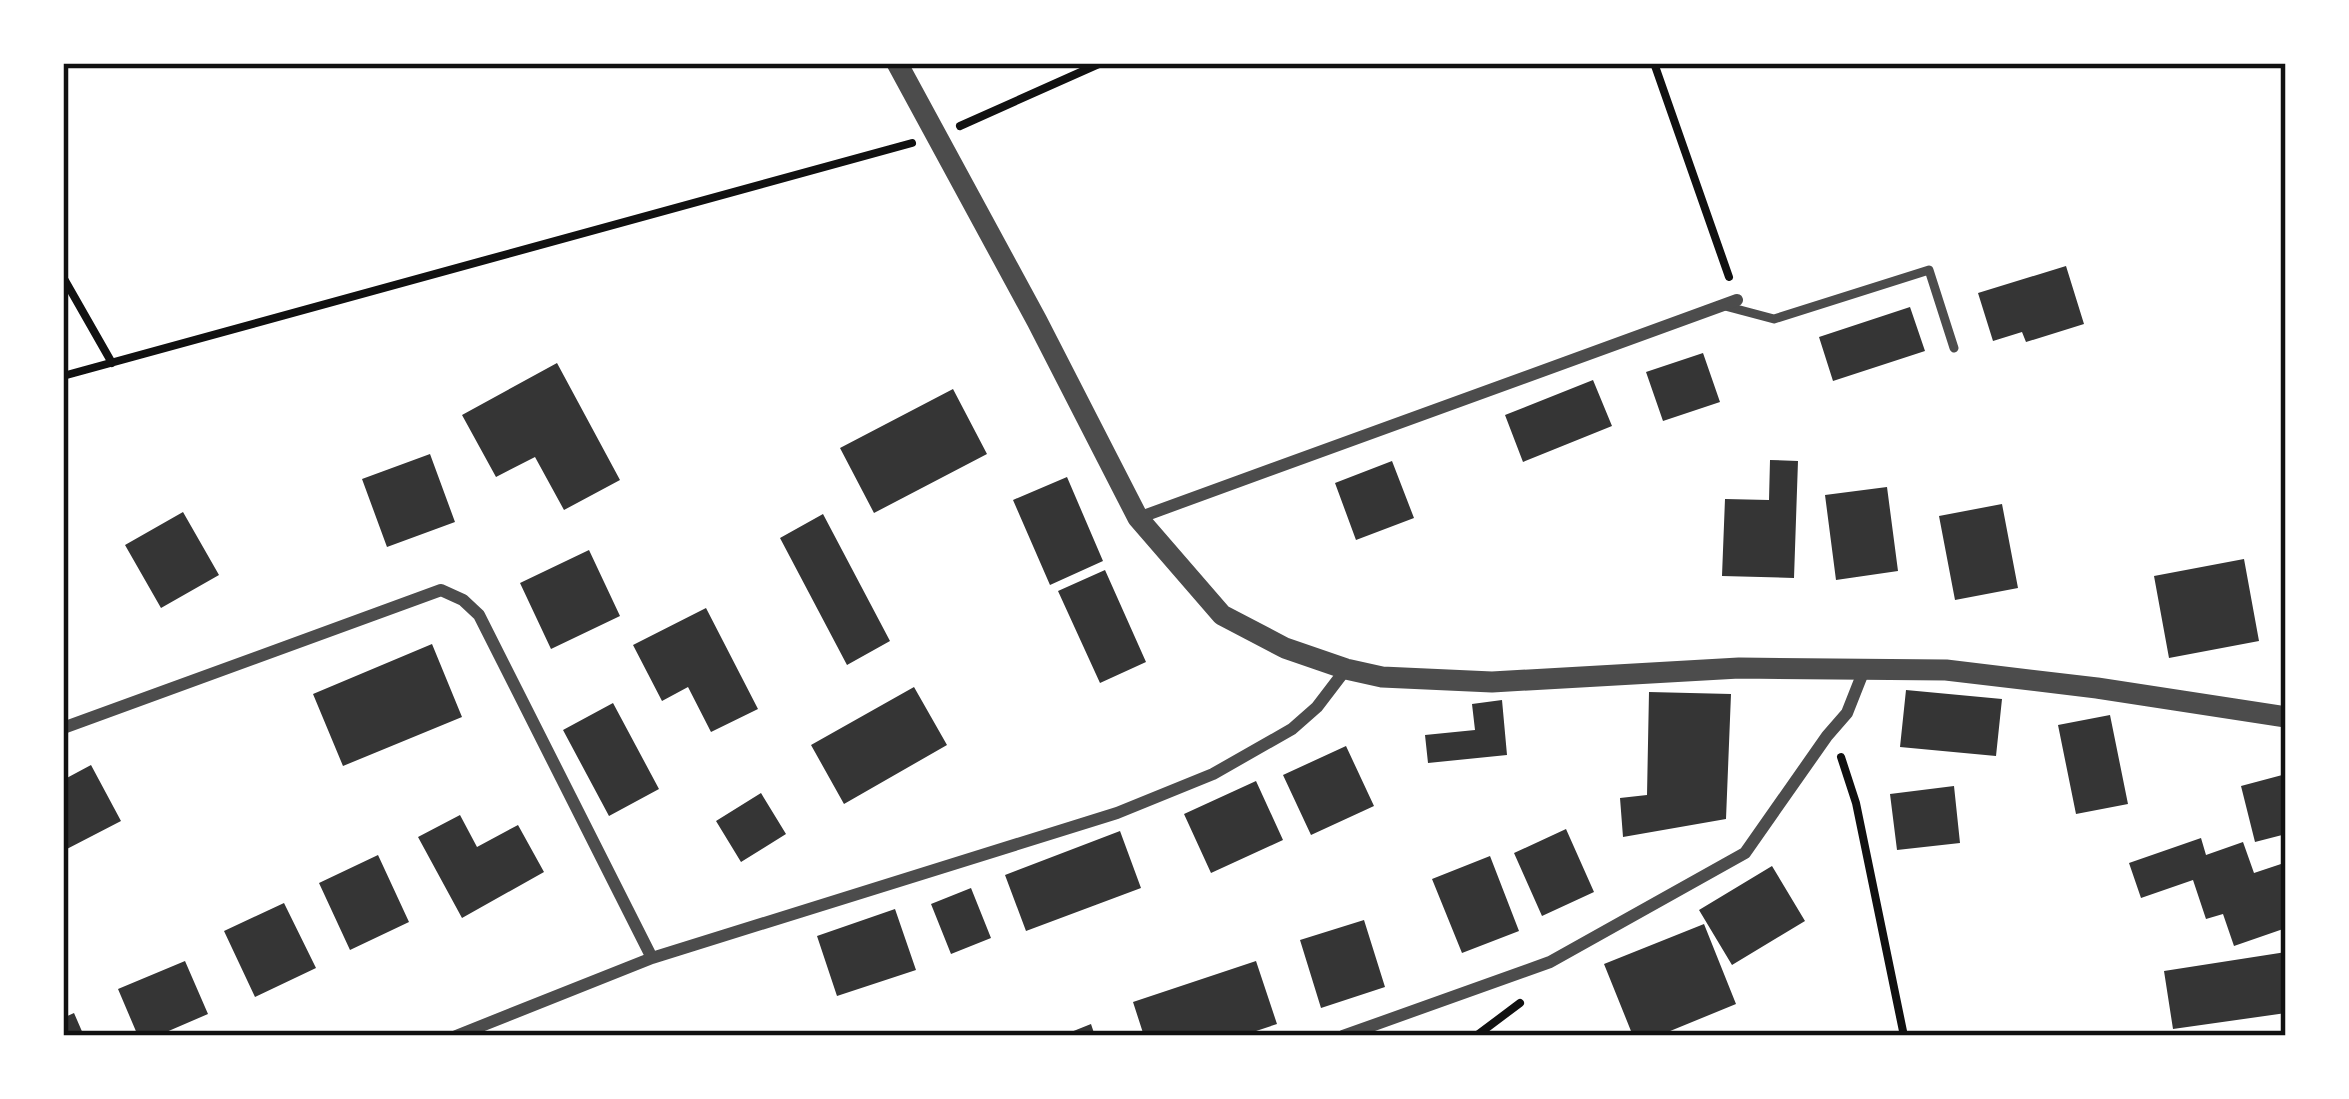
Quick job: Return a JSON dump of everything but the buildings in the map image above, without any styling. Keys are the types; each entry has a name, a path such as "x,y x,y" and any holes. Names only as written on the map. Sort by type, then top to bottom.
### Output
{"street":[{"path":"897,63 1138,518 1222,615 1285,648 1382,676 1492,682 1739,668 1946,670 2286,717"},
{"path":"1138,518 1737,300"},
{"path":"63,728 441,590 464,600 478,615 652,958"},
{"path":"456,1036 652,958 1117,813 1213,774 1292,729 1317,707 1346,668"},
{"path":"1342,1036 1550,962 1745,853 1847,713 1864,670"}],"lane":[{"path":"1722,305 1774,319 1929,270 1954,347"}],"path":[{"path":"63,376 937,136 1101,63"},
{"path":"1654,63 1737,300"},
{"path":"63,277 112,363"},
{"path":"1828,736 1837,743 1856,803 1904,1036"}]}
